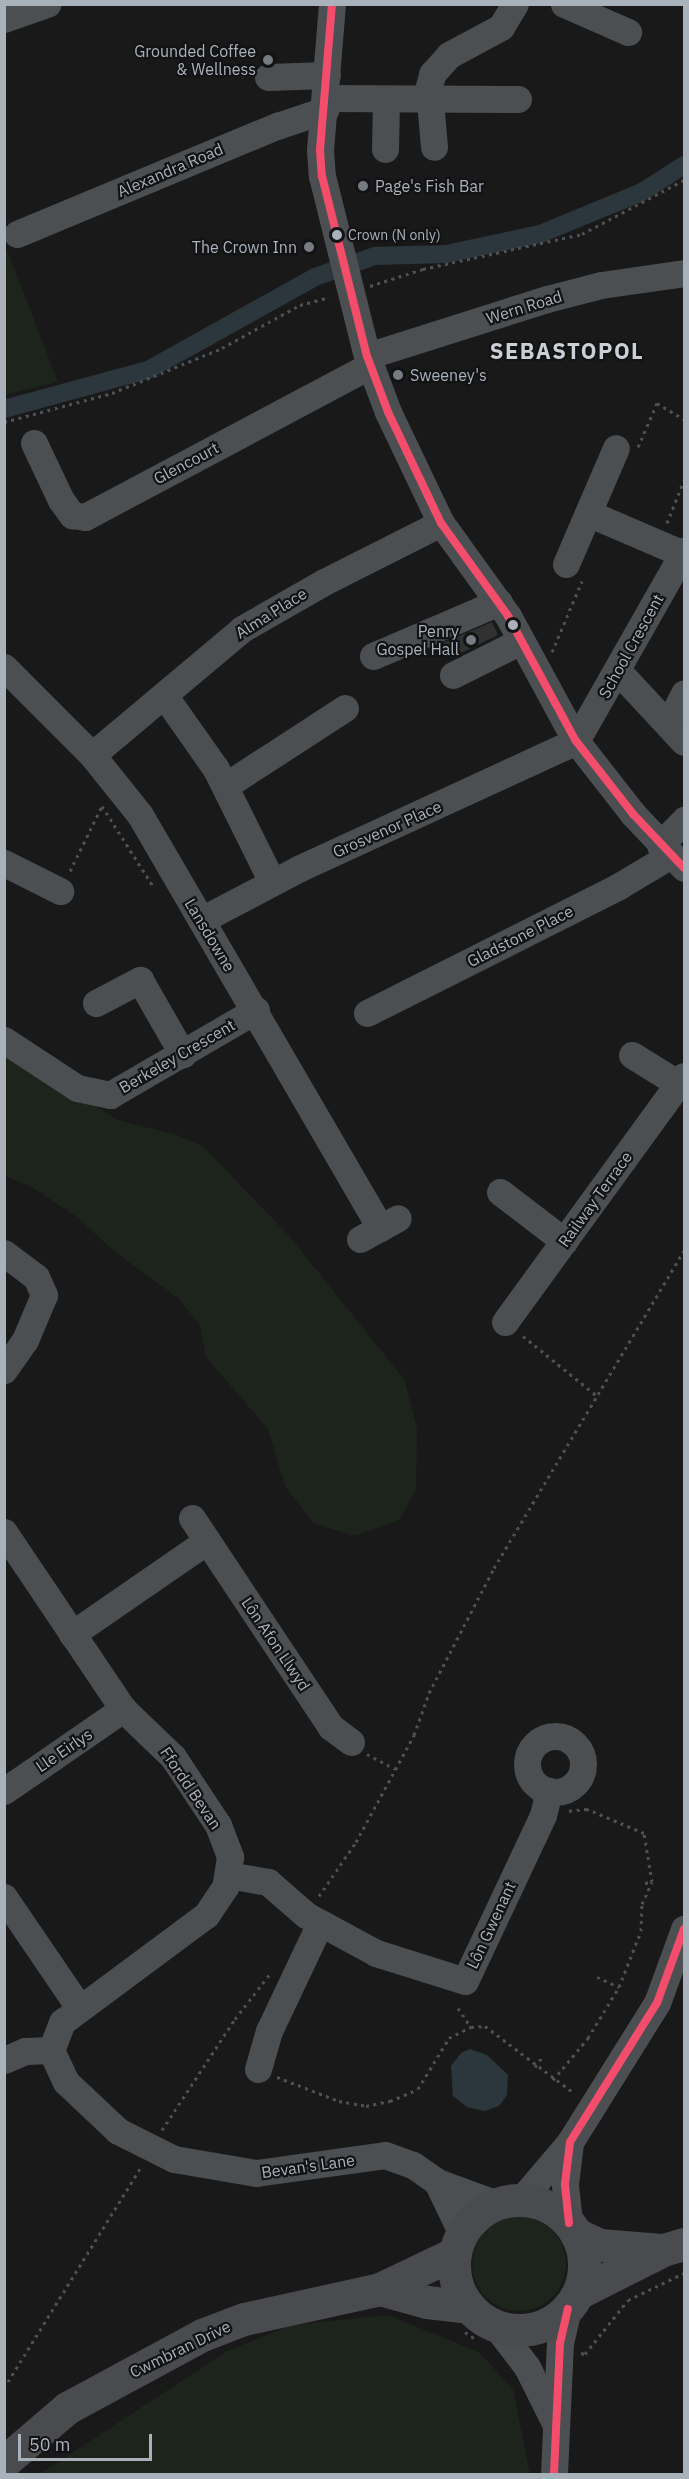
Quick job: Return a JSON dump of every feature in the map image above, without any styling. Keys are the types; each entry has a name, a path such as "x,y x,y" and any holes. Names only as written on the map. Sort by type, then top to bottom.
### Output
{"main road":[{"path":"380,2289 459,2244 483,2211 509,2202 555,2211 573,2229 600,2245 677,2256"},
{"path":"573,2229 584,2264 573,2301"},
{"path":"459,2244 456,2282 469,2307 496,2326 535,2328 573,2301 677,2256"},
{"path":"380,2289 427,2302 469,2307"},
{"name":"Cwmbran Drive","path":"4,2462 67,2408 202,2335 244,2319 380,2289"}],"street":[{"path":"4,19 47,4"},
{"path":"332,4 322,176 369,361 441,523 499,602 576,741 672,856"},
{"path":"434,147 428,100 432,74 449,55 501,27 515,4"},
{"path":"564,4 628,32"},
{"path":"268,77 326,94 386,100 518,99"},
{"name":"Alexandra Road","path":"17,234 277,126 326,94"},
{"path":"385,149 386,100"},
{"name":"Wern Road","path":"369,361 547,299 601,285 684,273"},
{"name":"Glencourt","path":"34,443 61,500 72,515 85,517 369,361"},
{"path":"569,557 613,454"},
{"path":"588,513 684,552"},
{"name":"Alma Place","path":"92,755 242,629 324,582 441,523"},
{"name":"School Crescent","path":"576,741 684,552"},
{"path":"373,656 499,602"},
{"path":"453,675 521,641"},
{"name":"Lansdowne","path":"4,667 92,755 140,815 380,1228"},
{"path":"617,670 684,742"},
{"path":"664,719 674,713 684,693"},
{"path":"164,695 225,786 272,882"},
{"path":"225,786 345,708"},
{"name":"Grosvenor Place","path":"201,920 272,882 576,741"},
{"name":"Gladstone Place","path":"367,1013 619,886 672,856 684,820"},
{"path":"4,863 60,891"},
{"path":"96,1003 140,980 183,1054"},
{"name":"Berkeley Crescent","path":"4,1040 77,1088 94,1094 110,1095 128,1088 255,1011"},
{"path":"632,1055 682,1080"},
{"name":"Railway Terrace","path":"505,1322 682,1080"},
{"path":"500,1192 564,1241"},
{"path":"4,1253 36,1276 44,1295 25,1340 4,1370"},
{"name":"Lôn Afon Llwyd","path":"192,1518 327,1721 351,1742"},
{"name":"Ffordd Bevan","path":"4,1532 123,1709 164,1745 218,1825 228,1849 228,1875 220,1896 198,1923 78,2006 62,2022 51,2050"},
{"path":"72,1634 207,1541"},
{"name":"Lle Eirlys","path":"4,1791 123,1709"},
{"name":"Lôn Gwenant","path":"228,1875 268,1882 313,1919 384,1957 465,1982 543,1815 549,1791"},
{"path":"4,1897 78,2006"},
{"path":"258,2069 269,2031 313,1919"},
{"path":"437,2182 509,2202 570,2142 657,2003 684,1929"},
{"path":"4,2060 25,2051 51,2050"},
{"name":"Bevan's Lane","path":"51,2050 66,2082 88,2107 118,2131 152,2147 203,2166 256,2173 385,2155 413,2165 437,2182"},
{"path":"570,2142 565,2184 573,2229"},
{"path":"437,2182 459,2244"},
{"path":"554,2475 560,2343 573,2301"},
{"path":"496,2326 527,2367 556,2424"}],"path":[{"path":"613,454 636,452 657,404 684,419"},
{"path":"658,543 684,480"},
{"path":"536,668 555,650 584,576 569,557"},
{"path":"60,891 114,781"},
{"path":"313,1919 395,1769 494,1568 684,1251"},
{"path":"505,1322 597,1396"},
{"path":"351,1742 350,1745 395,1769"},
{"path":"553,2079 588,2038 619,1987 641,1931 642,1904 652,1882 644,1833 587,1809 566,1812"},
{"path":"645,1883 652,1882"},
{"path":"4,2388 152,2147 229,2027 275,1968"},
{"path":"597,1977 619,1987"},
{"path":"458,2008 471,2026"},
{"path":"258,2069 339,2101 366,2106 418,2089 449,2038 471,2026 485,2026 535,2067 594,2104"},
{"path":"535,2067 543,2056"},
{"path":"628,2300 677,2256"}],"shaded area":[{"path":"4,242 58,382 5,395 4,395"},
{"path":"4,1050 117,1120 177,1135 204,1147 291,1238 404,1379 417,1429 416,1490 399,1520 355,1536 313,1523 285,1486 268,1429 206,1357 200,1325 178,1298 115,1252 77,1217 32,1187 5,1176"},
{"path":"470,2049 487,2055 508,2075 507,2095 499,2106 485,2111 467,2107 453,2096 451,2066 461,2053"},
{"path":"519,2217 537,2221 552,2231 562,2246 566,2264 562,2282 552,2297 537,2307 519,2311 501,2307 486,2297 476,2282 472,2264 476,2246 486,2231 501,2221"},
{"path":"388,2315 479,2352 513,2389 530,2474 40,2474 227,2351 292,2325"}],"building":[{"path":"492,622 498,635 451,658 443,643"}],"waterway":[{"path":"4,409 148,370 315,277 375,256 446,254 540,234 642,192 684,165"}],"transit line":[{"path":"332,4 320,150 322,176 367,356 388,412 441,523 508,616 576,741 633,814 684,868"},
{"path":"569,2223 565,2184 570,2142 657,2003 684,1929"},
{"path":"554,2474 560,2343 568,2309"}],"place":[{"name":"Grounded Coffee & Wellness","path":"268,60"},
{"name":"Page's Fish Bar","path":"363,186"},
{"name":"Crown (N only)","path":"337,235"},
{"name":"The Crown Inn","path":"309,247"},
{"name":"Sweeney's","path":"398,375"},
{"name":"Penry Gospel Hall","path":"471,640"}],"district":[{"name":"SEBASTOPOL","path":"567,351"}]}
